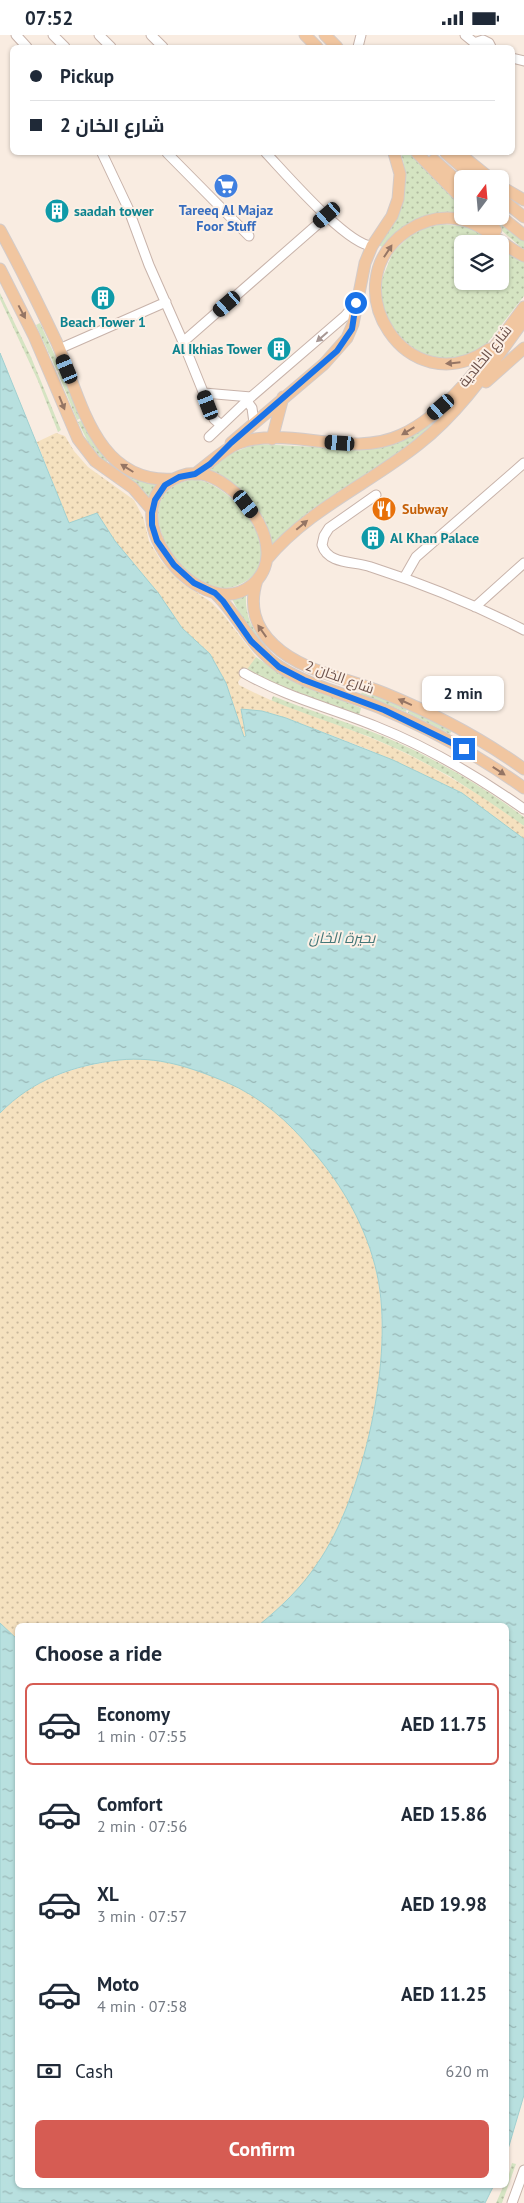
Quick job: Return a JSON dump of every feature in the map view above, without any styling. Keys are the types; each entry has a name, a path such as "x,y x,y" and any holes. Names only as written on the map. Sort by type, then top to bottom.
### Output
{"main road":[{"path":"305,35 315,45"},
{"path":"325,35 335,45"},
{"path":"220,455 283,397 324,364 342,345 352,329 365,263 372,246 389,221 398,199 400,174 395,155"},
{"path":"419,155 454,191"},
{"path":"428,155 454,178"},
{"path":"448,155 466,170"},
{"path":"461,155 480,170"},
{"path":"509,191 524,200"},
{"path":"509,205 524,217"},
{"path":"497,343 475,358 449,364 428,361 409,353 389,334 380,315 376,293 379,269 390,247 401,236 418,225 444,219 459,219 480,226 524,255"},
{"path":"509,223 524,235"},
{"path":"490,225 524,255"},
{"path":"0,230 59,349 88,421 105,449 120,464 134,472 156,478 174,479 195,474 206,475 217,480 246,504 258,521 265,537 267,559 257,580 249,587 235,593 215,593 194,583 168,557 154,532 151,520 152,510 161,489 174,479"},
{"path":"0,269 30,328 78,439 95,461 133,488 152,510"},
{"name":"شارع الخالدية","path":"195,474 240,443 272,439 364,444 402,435 441,407 477,369 524,307"},
{"name":"شارع الخالدية","path":"267,559 288,537 327,505 395,462 419,444 468,398 524,320"},
{"path":"468,398 524,348"},
{"path":"272,439 283,397"},
{"name":"شارع الخان 2","path":"257,580 252,599 255,619 263,633 281,651 303,664 376,690 426,712 471,736 524,769"},
{"name":"شارع الخان 2","path":"215,593 229,608 258,648 279,667 304,680 384,710 430,731 524,788"}],"street":[{"path":"16,35 25,45"},
{"path":"53,35 63,45"},
{"path":"99,35 109,45"},
{"path":"151,35 161,45"},
{"path":"351,35 360,35"},
{"path":"465,35 474,45"},
{"path":"476,45 481,40 491,41"},
{"path":"103,155 184,341 214,419 221,425"},
{"path":"169,155 249,237"},
{"path":"268,155 327,215 359,242 372,246"},
{"path":"184,341 327,215"},
{"path":"359,242 365,263"},
{"path":"59,349 166,302"},
{"path":"209,437 340,321 356,303"},
{"path":"204,393 250,402 266,412"},
{"path":"250,402 254,423"},
{"path":"404,578 416,557 524,463"},
{"path":"376,495 329,528 322,540 323,548 328,555 334,559 359,563 404,578 475,607 524,630"},
{"path":"475,607 524,563"},
{"path":"244,673 279,691 360,720 417,745 472,774 524,809"},
{"path":"512,2203 524,2170"}],"green space":[{"path":"402,155 417,155 454,194 454,217 405,226 383,247 380,246 380,242 394,222 403,200 405,176"},
{"path":"442,224 468,227 483,235 454,235 454,290 509,290 509,251 524,261 524,296 485,346 463,358 438,359 419,352 396,335 382,307 381,281 393,252 413,233 424,228"},
{"path":"495,225 504,225 524,241 524,250 509,235"},
{"path":"0,293 31,357 61,430 58,432 38,381 0,299"},
{"path":"40,323 61,369 57,371 36,325"},
{"path":"61,371 81,418 77,420 58,373"},
{"path":"468,391 403,451 314,508 272,544 269,534 208,470 234,452 256,444 358,449 392,445 415,434"},
{"path":"82,420 94,444 109,459 105,463 88,442 78,422"},
{"path":"111,461 146,482 157,485 150,499 140,487 107,465"},
{"path":"194,479 211,484 227,495 242,509 254,526 260,544 261,561 253,575 236,586 217,587 198,579 180,564 167,544 159,524 160,504 171,488"},
{"path":"246,595 250,622 266,645 264,648 244,622 232,599"},
{"path":"256,657 288,679 361,708 359,716 299,695 245,670"},
{"path":"363,690 407,708 406,712 361,694"},
{"path":"273,696 385,737 421,754 457,773 508,805 524,817 524,826 451,777 408,754 370,737 271,702"},
{"path":"409,710 452,730 450,734 408,713"},
{"path":"512,2163 516,2164 509,2184"},
{"path":"503,2188 507,2188 502,2203 496,2203"}],"sand":[{"path":"56,433 65,436 74,451 88,467 134,500 143,517 149,541 161,561 182,583 211,602 222,613 256,657 238,682 239,685 275,702 383,743 438,770 473,791 524,826 524,839 462,793 367,749 286,718 262,711 241,709 246,736 244,737 226,683 210,654 182,628 159,594 115,541 97,513 69,524 37,442"},
{"path":"130,1059 172,1063 193,1068 234,1085 271,1108 287,1122 318,1155 331,1173 355,1212 372,1254 377,1276 381,1309 382,1346 372,1424 350,1499 319,1563 292,1596 261,1623 15,1623 15,1638 0,1623 0,1113 28,1090 44,1081 94,1064"}],"water":[{"name":"بحيرة الخان","path":"0,353 69,523 97,513 115,541 159,594 182,628 210,654 226,683 244,737 246,736 241,709 262,711 286,718 393,760 462,793 524,839 524,2095 509,2146 509,1623 261,1623 290,1597 304,1581 334,1536 349,1502 371,1424 382,1344 382,1307 373,1257 360,1224 334,1178 303,1139 283,1120 262,1102 239,1088 187,1067 161,1061 133,1059 102,1062 70,1070 40,1083 12,1101 0,1113"},
{"path":"0,1623 15,1637 15,2188 492,2188 485,2203 0,2203"}],"place":[{"name":"Tareeq Al Majaz Foor Stuff","path":"226,186"},
{"name":"saadah tower","path":"57,211"},
{"name":"Beach Tower 1","path":"103,298"},
{"name":"Al Ikhias Tower","path":"279,349"},
{"name":"Subway","path":"384,509"},
{"name":"Al Khan Palace","path":"373,538"}],"route":[{"path":"356,303 352,329 337,351 231,443 210,464 195,474 187,474 165,485 157,494 155,500 151,520 152,525 157,541 174,565 194,583 215,593 229,608 251,641 279,667 304,680 384,710 464,749"}]}
